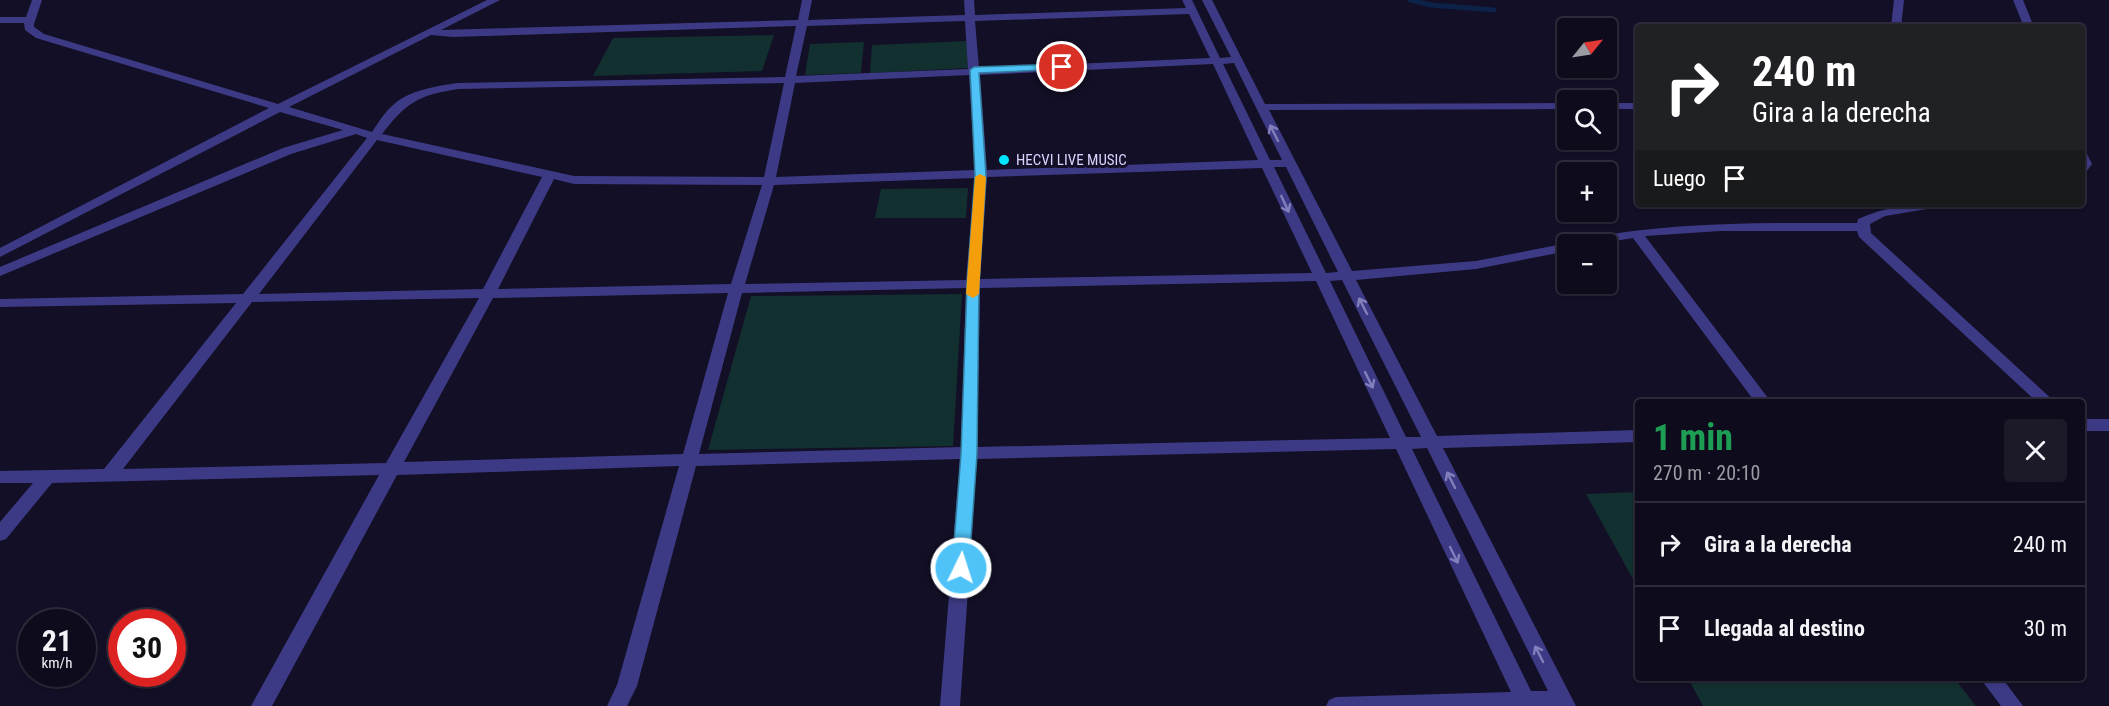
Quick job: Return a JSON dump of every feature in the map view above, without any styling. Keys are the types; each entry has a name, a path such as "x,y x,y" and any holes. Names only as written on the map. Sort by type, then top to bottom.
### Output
{"street":[{"path":"37,0 36,7 28,20 29,28 40,36 374,136 549,176 604,182 769,181 1289,163"},
{"path":"0,253 371,60 495,0"},
{"path":"617,706 627,686 737,287 769,181 807,0"},
{"path":"950,706 969,454 973,284 981,175 972,17 969,0"},
{"path":"1207,0 1564,702 1336,706"},
{"path":"1896,24 1899,0"},
{"path":"2018,0 2028,24"},
{"path":"430,32 453,34 802,24 1189,5 1526,703"},
{"path":"0,20 28,20"},
{"path":"108,476 397,107 413,97 458,86 791,80 1237,60"},
{"path":"1260,107 1557,106"},
{"path":"1617,106 1635,106"},
{"path":"0,272 278,154 389,118"},
{"path":"261,706 489,292 549,176"},
{"path":"1916,207 1882,213 1863,222 1864,234 2043,399"},
{"path":"1617,235 1671,229 1863,228"},
{"path":"1636,233 1761,399"},
{"path":"0,303 1320,277 1470,266 1534,256 1557,250"},
{"path":"2085,425 2109,425"},
{"path":"0,477 392,470 690,460 1400,444 1635,436"},
{"path":"0,534 48,476"},
{"path":"1992,681 2013,706"}],"green space":[{"path":"774,35 762,71 593,76 613,38"},
{"path":"967,41 969,68 870,73 872,45"},
{"path":"864,42 861,73 805,75 810,44"},
{"path":"968,188 966,218 875,218 881,189"},
{"path":"962,294 953,446 708,450 751,296"},
{"path":"1635,492 1635,583 1586,494"},
{"path":"1690,681 1956,681 1976,706 1703,706"}],"waterway":[{"path":"1410,0 1431,5 1494,10"}],"slow traffic":[{"path":"973,294 980,177"}],"place":[{"name":"HECVI LIVE MUSIC","path":"1004,160"}],"route":[{"path":"961,568 969,454 973,284 981,175 974,70 1062,67"}]}
